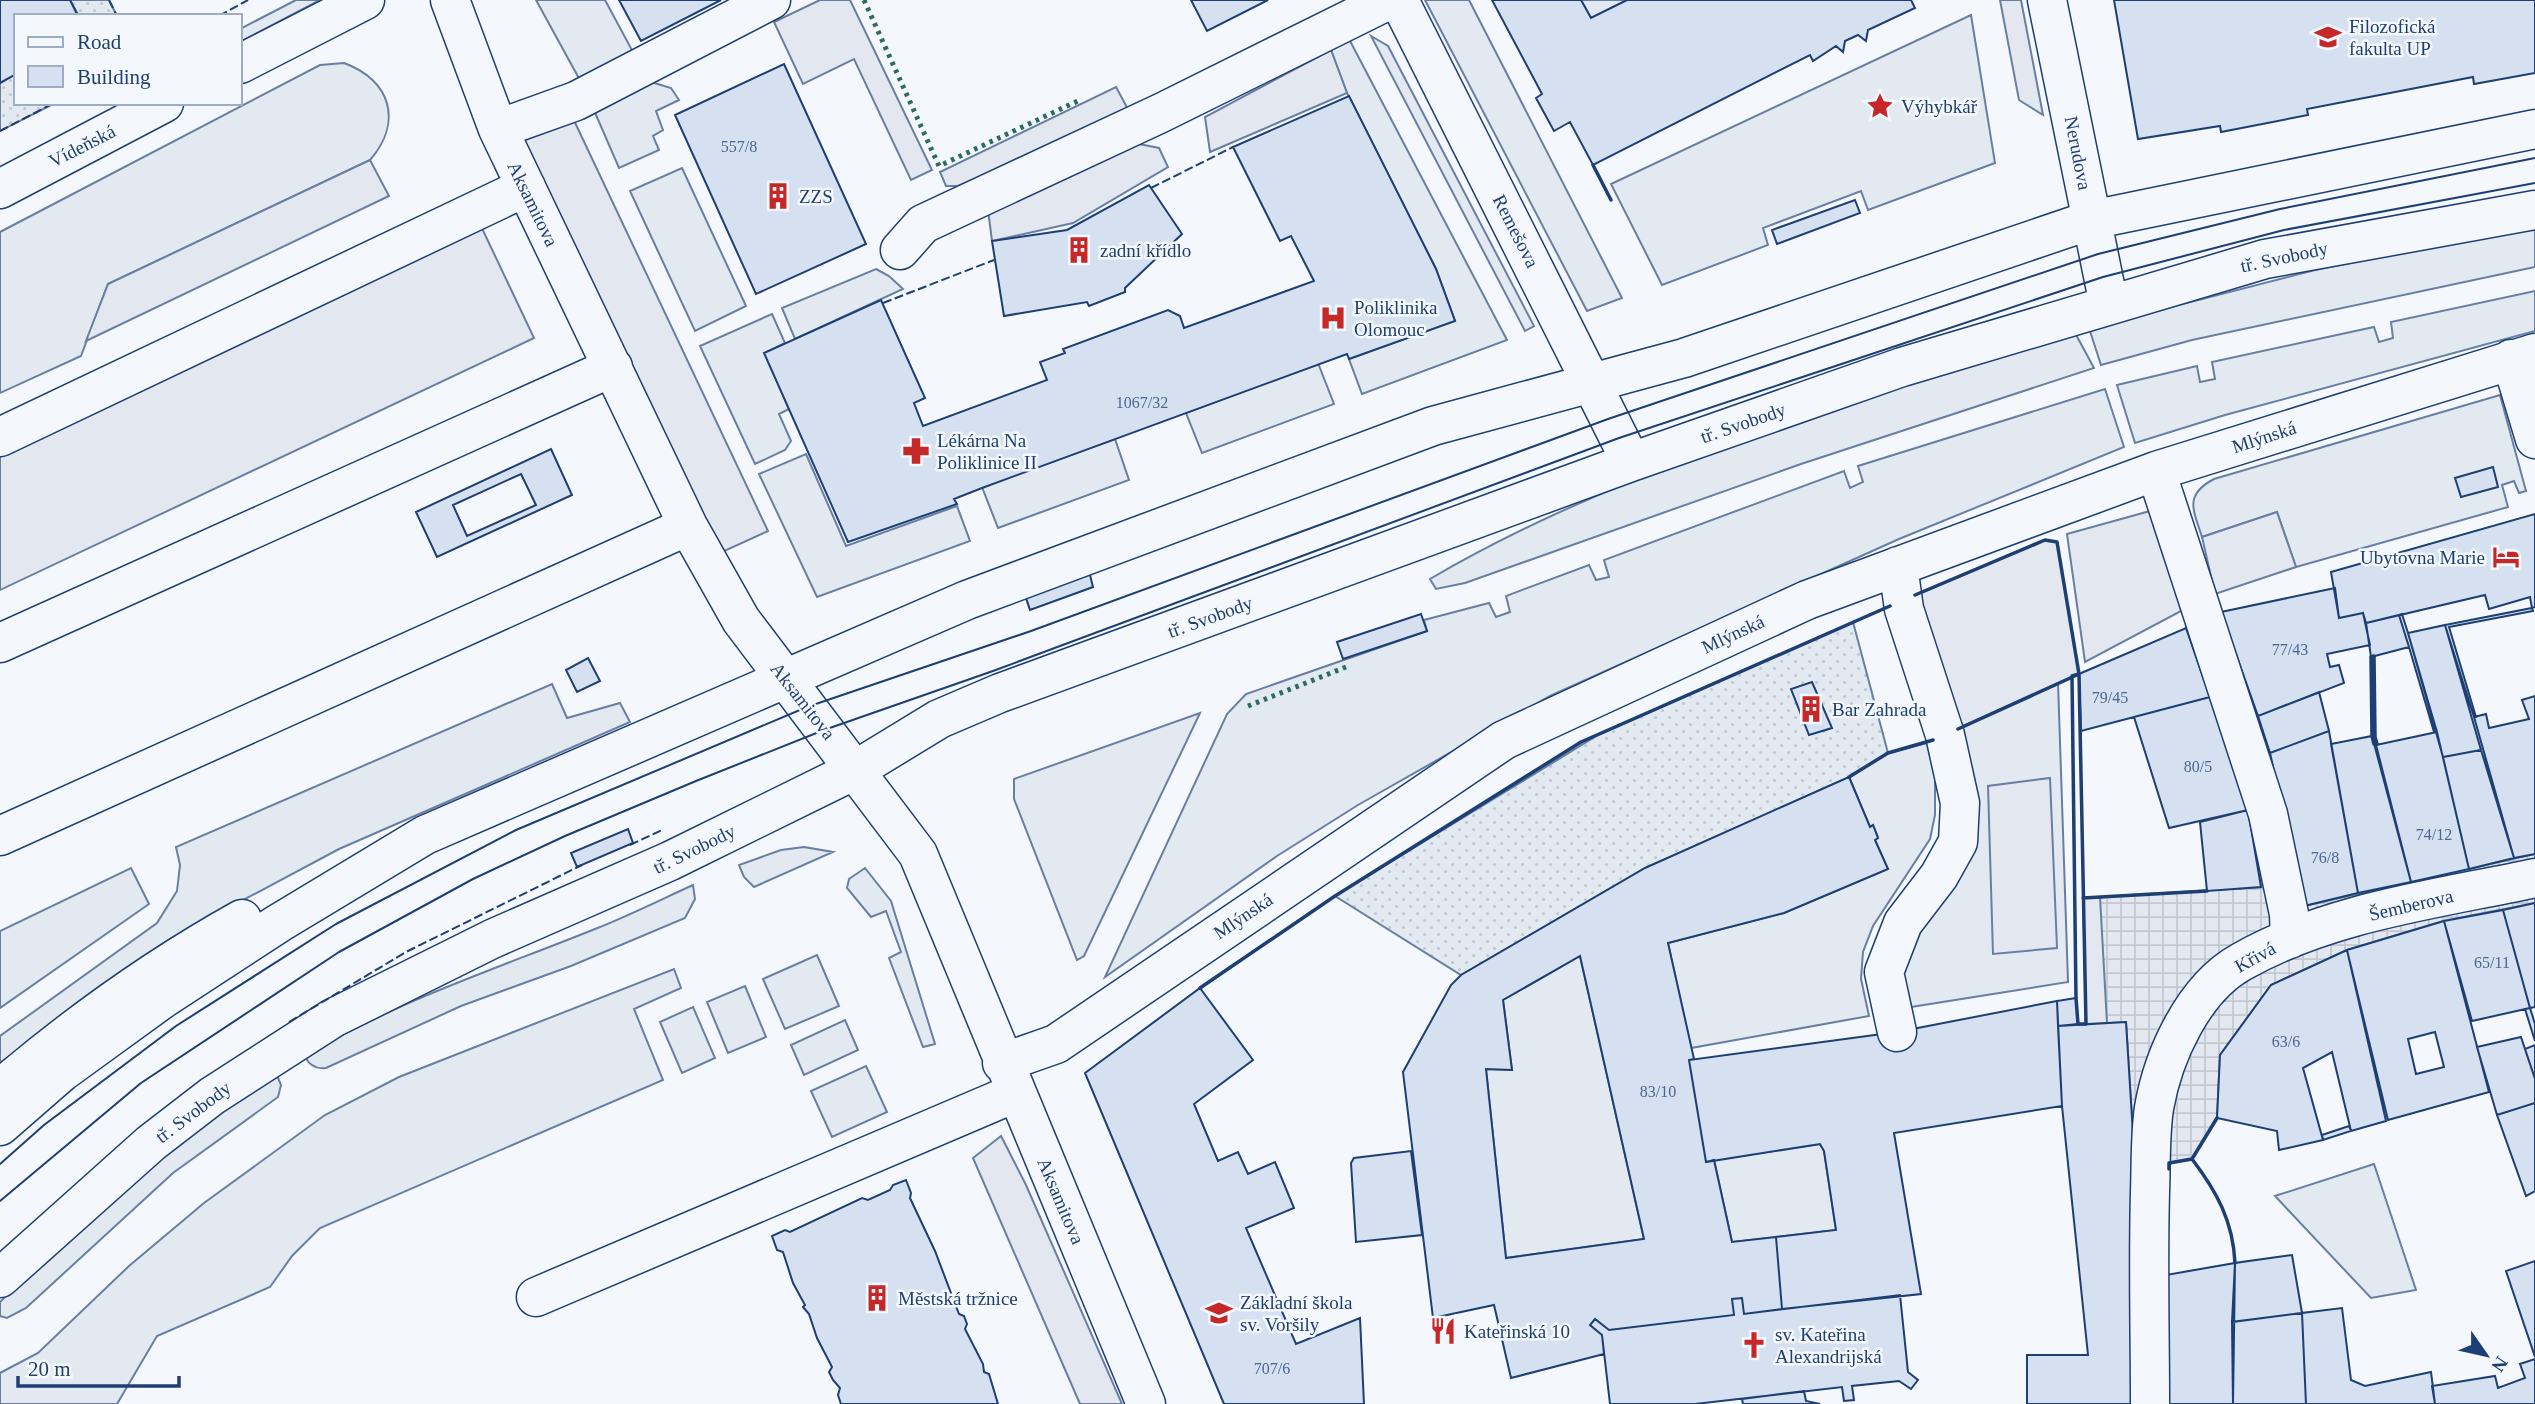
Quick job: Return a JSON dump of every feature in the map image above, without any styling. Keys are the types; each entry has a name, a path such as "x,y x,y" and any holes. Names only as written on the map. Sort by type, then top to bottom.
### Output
{"street":[{"path":"242,63 365,0"},
{"name":"Aksamitova","path":"450,0 498,129 688,526 741,621 857,769 918,854 1146,1404"},
{"path":"498,129 576,101 771,0"},
{"path":"900,250 923,224 1161,114 1389,0"},
{"name":"Remešova","path":"1399,0 1631,462"},
{"name":"Nerudova","path":"2046,0 2109,305"},
{"name":"Vídeňská","path":"0,189 160,105"},
{"path":"0,1126 62,1072 164,998 382,859 425,835 993,589 1433,426 1684,358 2091,220 2535,129"},
{"path":"0,437 526,187"},
{"name":"tř. Svobody","path":"0,1278 85,1199 161,1135 212,1096 333,1018 492,939 670,861 857,769 939,719 1000,693 1631,462 1902,367 2265,259 2535,210"},
{"path":"2523,356 2535,439"},
{"name":"Mlýnská","path":"536,1297 1009,1078 1220,931 1504,740 1807,600 2156,471 2523,356"},
{"path":"0,643 612,367"},
{"name":"Křivá","path":"2150,1404 2151,1161 2154,1108 2169,1057 2184,1025 2208,990 2239,963 2290,939 2289,914 2268,814 2156,471"},
{"path":"0,836 688,526"},
{"path":"1897,1032 1884,972 1903,923 1939,876 1958,842 1960,803 1945,735 1904,609 1898,566"},
{"path":"0,1089 72,1029 171,959 248,916 382,859"},
{"name":"Šemberova","path":"2290,939 2372,913 2535,878"}],"shaded area":[{"path":"70,0 109,0 116,14 78,14"},
{"path":"296,0 320,0 242,41 242,28"},
{"path":"536,0 605,0 633,52 581,82"},
{"path":"820,0 850,0 932,170 911,180 854,59 803,84 774,22"},
{"path":"1425,0 1469,0 1622,298 1587,311"},
{"path":"1581,0 1627,0 1591,18"},
{"path":"2000,0 2021,0 2043,115 2019,100"},
{"path":"1971,15 1995,163 1868,210 1861,191 1763,228 1768,245 1662,285 1611,184"},
{"path":"1371,36 1388,46 1534,326 1525,331"},
{"path":"1349,39 1507,340 1362,394 1349,359 1455,321 1436,269 1347,93 1331,50"},
{"path":"1331,50 1347,93 1210,152 1205,117"},
{"path":"344,63 373,80 382,91 387,104 389,117 386,131 370,160 108,284 81,356 0,393 0,232 320,65"},
{"path":"14,75 14,105 51,105 0,131 0,83"},
{"path":"651,82 671,88 679,100 656,111 663,130 653,136 659,150 619,168 593,108"},
{"path":"1116,87 1130,113 958,186 946,186 940,172"},
{"path":"570,112 768,531 720,553 522,135"},
{"path":"1139,144 1159,148 1168,167 1073,223 992,241 988,210"},
{"path":"370,160 389,196 86,341 108,284"},
{"path":"682,168 746,306 695,331 630,191"},
{"path":"479,222 534,338 0,590 0,447"},
{"path":"2535,226 2535,267 2192,340 2101,365 2089,328 2315,270"},
{"path":"876,269 889,276 903,289 795,339 782,308"},
{"path":"2535,291 2535,331 2225,415 2135,443 2117,385 2197,366 2200,382 2215,379 2212,362 2374,327 2379,342 2393,338 2391,322"},
{"path":"772,314 785,343 765,353 789,409 779,414 791,441 785,450 755,464 700,346"},
{"path":"2074,331 2094,368 1801,464 1465,583 1436,589 1430,579 1506,538 1584,501 1664,468 1745,438"},
{"path":"1318,363 1334,404 1202,453 1186,413"},
{"path":"2105,389 2124,447 1899,539 1550,696 1358,805 1277,856 1105,977 1227,714 1246,694 1427,631 1424,620 1489,603 1496,617 1510,612 1506,596 1589,565 1596,580 1609,577 1604,560 1844,471 1850,488 1863,482 1858,466"},
{"path":"2500,395 2526,491 2519,493 2514,481 2502,485 2508,507 2296,567 2277,512 2202,537 2193,503 2198,491 2214,479"},
{"path":"1115,439 1129,480 998,528 982,487"},
{"path":"806,454 846,546 957,506 970,541 817,597 759,474"},
{"path":"2150,511 2183,610 2085,662 2067,534"},
{"path":"2277,512 2296,567 2215,594 2202,537"},
{"path":"2045,540 2057,542 2079,674 1959,728 1909,598"},
{"path":"2221,612 2270,753 2304,906 2535,854 2535,903 2443,921 2347,950 2271,985 2220,1055 2217,1118 2192,1159 2169,1163 2145,1326 2126,1022 2107,1023 2100,897 2261,887 2248,810 2186,628"},
{"path":"1853,622 1888,753 1849,777 1646,868 1461,975 1335,896 1598,735"},
{"path":"2058,682 2068,982 1892,1010 1895,942 1948,864 1959,728"},
{"path":"552,684 567,718 620,703 630,722 339,849 170,939 0,1063 0,1036 157,923 177,891 180,865 176,847"},
{"path":"1200,713 1084,956 1077,960 1014,799 1014,779"},
{"path":"1927,743 1935,778 1935,815 1930,839 1873,926 1863,952 1861,979 1869,1016 1691,1048 1668,943 1784,913 1888,869 1875,840 1878,837 1873,825 1870,827 1849,777 1888,753"},
{"path":"2050,778 2057,948 1993,954 1988,786"},
{"path":"804,847 833,852 754,887 744,877 739,865 781,850"},
{"path":"131,868 149,904 0,1008 0,931"},
{"path":"865,868 891,901 935,1044 923,1047 889,958 901,952 886,911 871,917 847,888 849,879"},
{"path":"693,885 695,899 685,918 571,966 461,1006 326,1068 313,1066 305,1056 411,1002 607,924"},
{"path":"2207,891 2126,1022 2086,1024 2083,898"},
{"path":"817,955 839,1006 785,1029 763,979"},
{"path":"1580,956 1644,1239 1506,1258 1486,1069 1512,1070 1503,1000"},
{"path":"674,969 681,988 634,1009 663,1080 320,1228 292,1256 270,1287 157,1336 117,1404 0,1404 0,1373 38,1353 129,1266 204,1203 325,1115 399,1077"},
{"path":"745,986 766,1037 728,1053 707,1002"},
{"path":"693,1007 715,1058 682,1073 660,1022"},
{"path":"845,1020 858,1050 804,1075 791,1045"},
{"path":"866,1066 887,1112 832,1137 811,1091"},
{"path":"276,1073 281,1085 278,1097 173,1173 26,1308 7,1318 0,1316 0,1302 49,1254 157,1159"},
{"path":"1001,1136 1026,1185 1122,1404 1080,1404 973,1158"},
{"path":"1820,1144 1824,1151 1836,1230 1732,1242 1714,1160"},
{"path":"2374,1164 2416,1290 2371,1298 2275,1196"}],"building":[{"path":"0,0 70,0 77,14 14,14 14,75 0,83"},
{"path":"619,0 721,0 641,41"},
{"path":"1191,0 1268,0 1207,31"},
{"path":"1492,0 1581,0 1591,18 1627,0 1911,0 1915,8 1868,30 1866,41 1858,35 1845,41 1843,52 1836,46 1813,61 1810,55 1593,165 1570,122 1554,131 1536,98 1542,94"},
{"name":"Filozofická fakulta UP","path":"2114,0 2535,0 2535,73 2474,84 2473,77 2307,109 2308,115 2221,132 2220,126 2138,139"},
{"name":"ZZS","path":"784,64 866,244 756,294 675,115"},
{"name":"Poliklinika Olomouc","path":"1349,96 1436,269 1455,321 1349,359 1347,354 982,488 954,499 957,504 848,542 764,353 881,300 925,398 914,403 923,426 1047,380 1040,362 1065,353 1063,349 1168,310 1180,316 1184,328 1314,281 1291,236 1280,241 1233,147"},
{"name":"zadní křídlo","path":"1149,185 1182,234 1125,288 1125,292 1089,306 1087,302 1004,316 992,241 1067,230"},
{"path":"1855,200 1860,213 1777,244 1772,230"},
{"path":"551,449 572,495 437,557 416,512"},
{"path":"2493,467 2498,487 2461,497 2455,478"},
{"path":"521,474 536,505 467,536 453,505"},
{"path":"2535,514 2535,607 2532,608 2530,597 2489,609 2485,595 2366,623 2363,613 2339,618 2331,572"},
{"path":"1089,571 1093,587 1030,610 1025,595"},
{"path":"2335,588 2339,618 2363,613 2370,645 2327,654 2330,667 2339,665 2344,683 2258,716 2221,612"},
{"path":"2532,608 2533,611 2449,627 2474,717 2445,625"},
{"path":"1421,614 1427,631 1343,659 1337,642"},
{"path":"2402,614 2437,732 2434,732 2399,615"},
{"path":"2399,615 2409,647 2371,657 2366,623"},
{"path":"2445,625 2481,750 2443,757 2408,633"},
{"path":"2186,628 2210,697 2081,731 2079,674"},
{"path":"588,658 600,681 577,692 566,670"},
{"name":"Bar Zahrada","path":"1812,682 1832,728 1809,735 1791,689"},
{"path":"2319,692 2329,731 2270,753 2258,716"},
{"path":"2535,696 2535,854 2514,858 2474,717 2486,714 2489,728 2529,719 2522,700"},
{"path":"2210,697 2248,810 2169,828 2134,717"},
{"path":"2329,731 2358,893 2304,906 2270,753"},
{"path":"2437,732 2469,869 2411,882 2376,745"},
{"path":"2372,736 2411,882 2358,893 2331,744"},
{"path":"2481,750 2514,858 2469,869 2443,757"},
{"path":"1849,777 1870,827 1873,825 1878,838 1875,840 1888,869 1784,913 1668,943 1694,1059 1689,1060 1706,1162 1714,1160 1732,1242 1776,1237 1782,1309 1744,1314 1742,1298 1732,1299 1734,1315 1609,1330 1595,1319 1590,1325 1602,1335 1604,1354 1511,1378 1494,1305 1433,1318 1403,1072 1451,985 1461,975 1645,868","holes":["1580,956 1644,1239 1506,1258 1486,1069 1512,1070 1503,1000"]},
{"path":"2248,810 2261,887 2207,891 2200,822"},
{"path":"628,829 633,843 577,867 571,853"},
{"path":"2535,903 2535,1007 2530,1008 2503,910"},
{"path":"2503,910 2530,1008 2472,1021 2444,921"},
{"path":"2444,921 2489,1092 2388,1120 2347,950","holes":["2435,1032 2444,1067 2416,1074 2408,1039"]},
{"path":"2347,950 2386,1121 2351,1131 2332,1052 2303,1068 2323,1140 2279,1150 2277,1131 2217,1118 2220,1055 2271,985"},
{"path":"1200,988 1253,1060 1194,1104 1218,1161 1238,1152 1248,1174 1275,1162 1294,1208 1246,1228 1296,1344 1360,1318 1364,1404 1224,1404 1085,1073"},
{"path":"2076,998 2078,1024 2058,1026 2057,1001"},
{"path":"2057,1001 2062,1106 1894,1133 1921,1294 1782,1309 1776,1237 1836,1230 1824,1151 1820,1144 1706,1162 1689,1060 1897,1032"},
{"path":"2530,1008 2535,1024 2535,1041 2525,1009"},
{"path":"2126,1022 2145,1326 2137,1404 2027,1404 2027,1355 2088,1355 2062,1106 2058,1026"},
{"path":"2521,1037 2535,1079 2535,1103 2497,1115 2477,1047"},
{"path":"2535,1045 2535,1079 2525,1049"},
{"path":"2535,1103 2535,1191 2526,1196 2497,1115"},
{"path":"2349,1126 2351,1131 2323,1140 2322,1135"},
{"path":"1411,1151 1422,1235 1356,1242 1351,1163 1354,1158"},
{"name":"Městská tržnice","path":"906,1180 910,1198 935,1251 959,1314 964,1316 967,1324 965,1329 983,1364 984,1372 989,1374 998,1404 841,1404 838,1395 840,1388 829,1372 832,1367 817,1338 809,1314 803,1307 805,1305 793,1283 783,1252 777,1250 772,1236 785,1230 790,1232 862,1198 868,1200"},
{"path":"2292,1255 2302,1313 2232,1322 2235,1263"},
{"path":"2535,1261 2535,1357 2506,1271"},
{"path":"2235,1263 2233,1404 2166,1404 2166,1275"},
{"name":"sv. Kateřina Alexandrijská","path":"1900,1295 1908,1372 1918,1380 1911,1389 1899,1381 1852,1386 1854,1400 1844,1401 1842,1387 1695,1404 1610,1404 1602,1335 1590,1325 1595,1319 1609,1330 1734,1315 1732,1299 1742,1298 1744,1314"},
{"path":"2342,1308 2351,1380 2365,1386 2431,1372 2435,1404 2306,1404 2302,1313"},
{"path":"2302,1313 2306,1404 2233,1404 2232,1322"},
{"path":"2535,1359 2535,1404 2435,1404 2432,1386 2495,1376 2498,1388 2525,1378 2520,1364"},
{"path":"1804,1391 1806,1401 1820,1404 1743,1404 1742,1399"}],"tram line":[{"path":"0,1164 44,1125 176,1026 336,924 516,830 807,707 1031,631 1608,419 2098,254 2280,209 2535,158"},
{"path":"0,1201 141,1083 339,952 473,879 565,836 696,781 824,730 993,671 1619,438 2103,277 2284,230 2535,183"}],"hedge":[{"path":"864,0 939,166 1082,99"},
{"path":"1248,706 1346,667"}],"fence":[{"path":"109,0 116,14"},
{"path":"223,14 248,0"},
{"path":"0,131 50,105"},
{"path":"1151,188 1233,147"},
{"path":"883,303 994,260"},
{"path":"630,845 662,830"},
{"path":"289,1022 406,952 582,865"}],"wall":[{"path":"1593,165 1611,200"},
{"path":"1915,595 2045,540 2057,542 2079,674 1958,729"},
{"path":"1200,988 1335,896 1581,742 1890,606"},
{"path":"2374,656 2375,737 2377,744 2374,744 2372,736 2371,657 2374,656"},
{"path":"2079,674 2086,1024 2078,1024 2076,998 2072,676 2079,674"},
{"path":"1849,777 1888,753 1933,740"},
{"path":"2083,898 2207,891"},
{"path":"2169,1169 2169,1163 2192,1159 2217,1118"},
{"path":"2192,1159 2209,1183 2227,1220 2235,1263"}],"place":[{"name":"Filozofická fakulta UP","path":"2328,37"},
{"name":"Výhybkář","path":"1880,106"},
{"name":"ZZS","path":"778,196"},
{"name":"zadní křídlo","path":"1079,250"},
{"name":"Poliklinika Olomouc","path":"1333,318"},
{"name":"Lékárna Na Poliklinice II","path":"916,451"},
{"name":"Ubytovna Marie","path":"2506,557"},
{"name":"Bar Zahrada","path":"1811,709"},
{"name":"Městská tržnice","path":"877,1298"},
{"name":"Základní škola sv. Voršily","path":"1219,1313"},
{"name":"Kateřinská 10","path":"1443,1331"},
{"name":"sv. Kateřina Alexandrijská","path":"1754,1345"}]}
